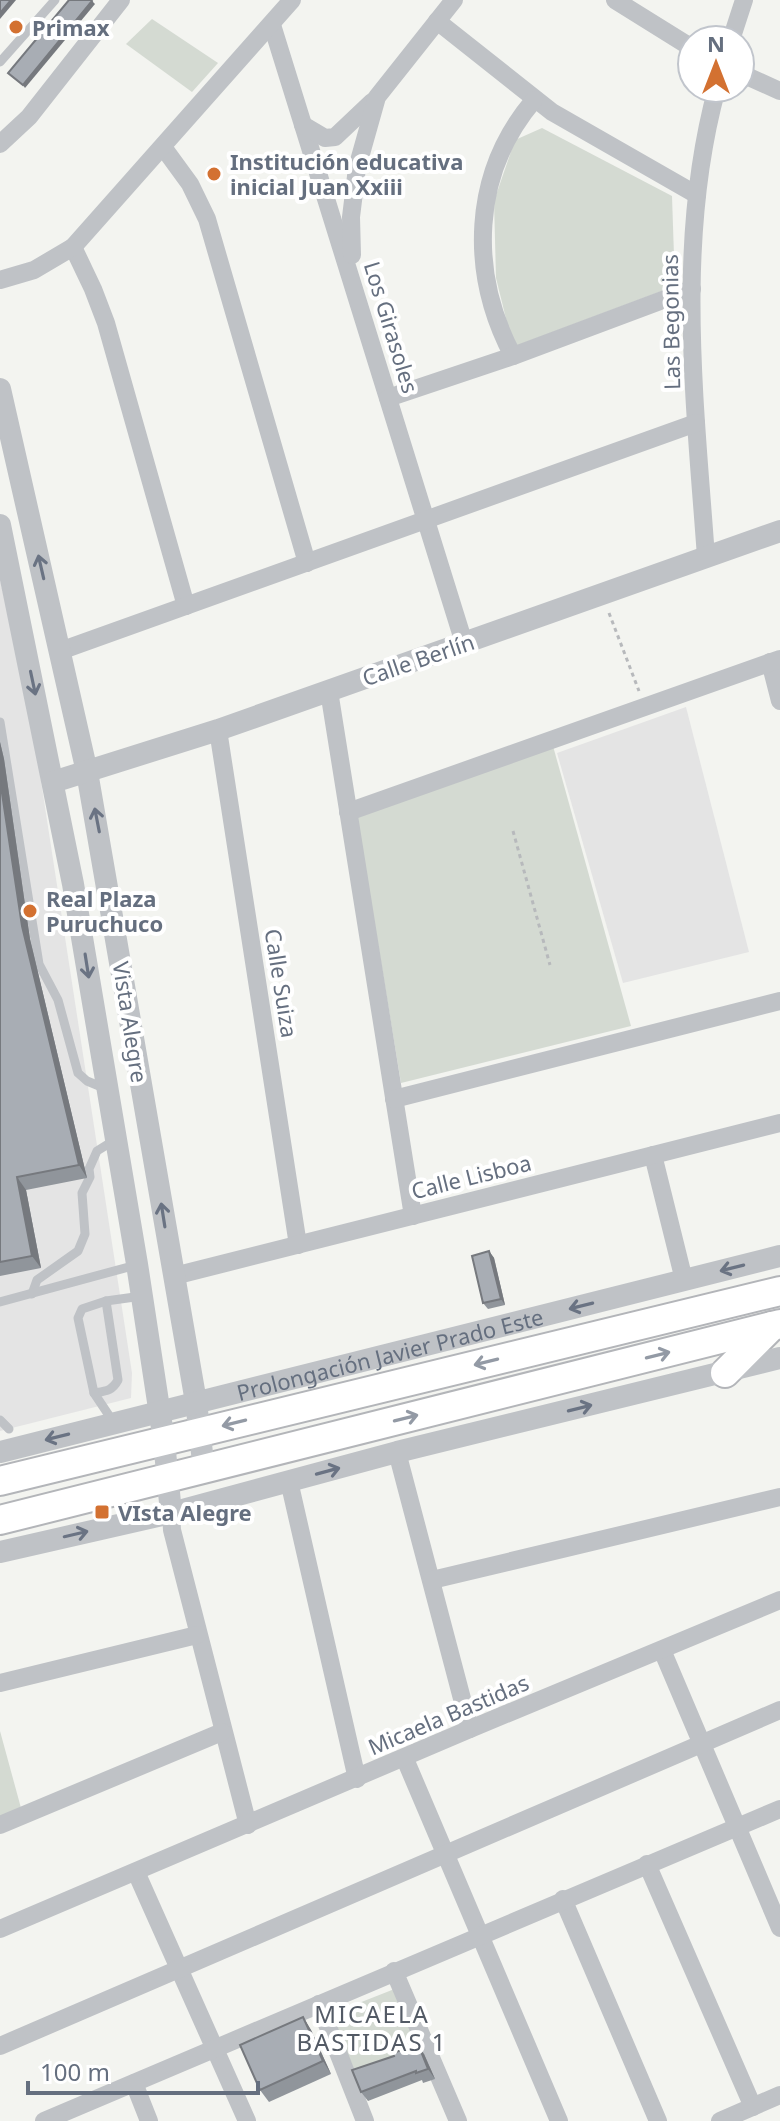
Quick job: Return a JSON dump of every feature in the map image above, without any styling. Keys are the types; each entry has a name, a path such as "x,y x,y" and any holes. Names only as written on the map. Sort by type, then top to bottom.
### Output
{"main road":[{"name":"Prolongación Javier Prado Este","path":"0,1481 780,1291"},
{"path":"725,1373 776,1325"},
{"path":"0,1520 776,1325"},
{"path":"89,1499 104,1488 113,1476 111,1461 102,1456"}],"street":[{"path":"0,144 29,117 121,0"},
{"path":"0,280 34,270 73,247 292,0"},
{"path":"303,125 325,138 335,137 377,97 454,0"},
{"path":"615,0 676,38"},
{"path":"736,24 744,0"},
{"path":"437,21 534,100 615,151 697,195"},
{"name":"Los Girasoles","path":"272,25 464,643"},
{"path":"756,80 780,91"},
{"path":"356,290 351,241 353,192 362,144 377,97"},
{"path":"513,356 496,320 485,282 483,223 496,165 513,129 534,100"},
{"name":"Las Begonias","path":"706,557 696,423 692,289 697,195 714,104"},
{"path":"163,147 190,184 207,219 307,563"},
{"path":"73,247 106,323 186,606"},
{"path":"388,398 513,356 692,289"},
{"name":"Vista Alegre","path":"0,389 106,868 196,1402 204,1470"},
{"path":"60,651 696,423"},
{"name":"Calle Berlín","path":"53,782 218,730 780,531"},
{"name":"Vista Alegre","path":"1,537 73,884 160,1411 171,1513"},
{"path":"348,812 775,660 780,701"},
{"path":"329,691 413,1216"},
{"name":"Calle Suiza","path":"218,730 298,1245"},
{"path":"73,884 74,876 84,865 99,864 106,868"},
{"path":"394,1099 780,1001"},
{"name":"Calle Lisboa","path":"172,1266 298,1245 780,1123"},
{"path":"653,1155 684,1280"},
{"name":"Prolongación Javier Prado Este","path":"0,1452 780,1256"},
{"path":"137,1264 172,1266"},
{"path":"146,1322 157,1332 167,1333 177,1328 182,1319"},
{"path":"0,1552 171,1513 397,1452 780,1358"},
{"path":"397,1452 470,1729"},
{"path":"289,1481 357,1779"},
{"path":"432,1580 780,1497"},
{"path":"171,1513 172,1530 197,1635 248,1825"},
{"name":"Micaela Bastidas","path":"0,1929 780,1600"},
{"path":"0,1683 197,1635"},
{"path":"662,1650 780,1928"},
{"path":"0,2046 780,1710"},
{"path":"0,1825 222,1732"},
{"path":"405,1759 559,2121"},
{"path":"48,2120 780,1809"},
{"path":"647,1864 753,2107"},
{"path":"136,1872 247,2121"},
{"path":"563,1899 658,2121"},
{"path":"394,1971 458,2121"},
{"path":"319,2004 365,2121"},
{"path":"134,2083 149,2121"},
{"path":"720,2121 780,2095"}],"lane":[{"path":"0,62 55,0"},
{"path":"0,722 39,964 58,1000 78,1073 87,1081 107,1089"},
{"path":"32,1294 37,1280 78,1251 85,1234 82,1193 90,1177 89,1169 97,1151 116,1139"},
{"path":"0,1302 137,1264"},
{"path":"114,1423 94,1393 78,1318 82,1309 106,1301 142,1296"},
{"path":"94,1393 107,1391 118,1380 106,1301"},
{"path":"0,1420 9,1429"}],"path":[{"path":"602,594 645,707"},
{"path":"513,831 550,965"}],"shaded area":[{"path":"152,19 218,63 192,92 126,44"},
{"path":"542,128 672,196 675,286 513,347 496,278 494,201 515,140"},
{"name":"Real Plaza Puruchuco","path":"0,579 35,742 132,1373 131,1398 0,1431"},
{"path":"686,707 749,952 623,983 557,753"},
{"path":"553,746 631,1026 401,1083 357,817"},
{"path":"0,1731 21,1808 0,1816"},
{"path":"397,1988 424,2050 357,2077 331,2014"}],"building":[{"path":"0,0 11,0 0,13"},
{"path":"69,0 92,1 23,85 8,73"},
{"path":"0,780 22,926 79,1165 17,1177 32,1256 0,1262"},
{"path":"489,1251 501,1299 483,1303 472,1256"},
{"path":"303,2017 323,2061 260,2090 240,2045"},
{"path":"418,2044 428,2069 361,2092 352,2070"}],"place":[{"name":"Primax","path":"16,27"},
{"name":"Institución educativa inicial Juan Xxiii","path":"214,174"},
{"name":"Real Plaza Puruchuco","path":"30,911"},
{"name":"VIsta Alegre","path":"102,1512"}],"district":[{"name":"MICAELA BASTIDAS 1","path":"372,2027"}]}
